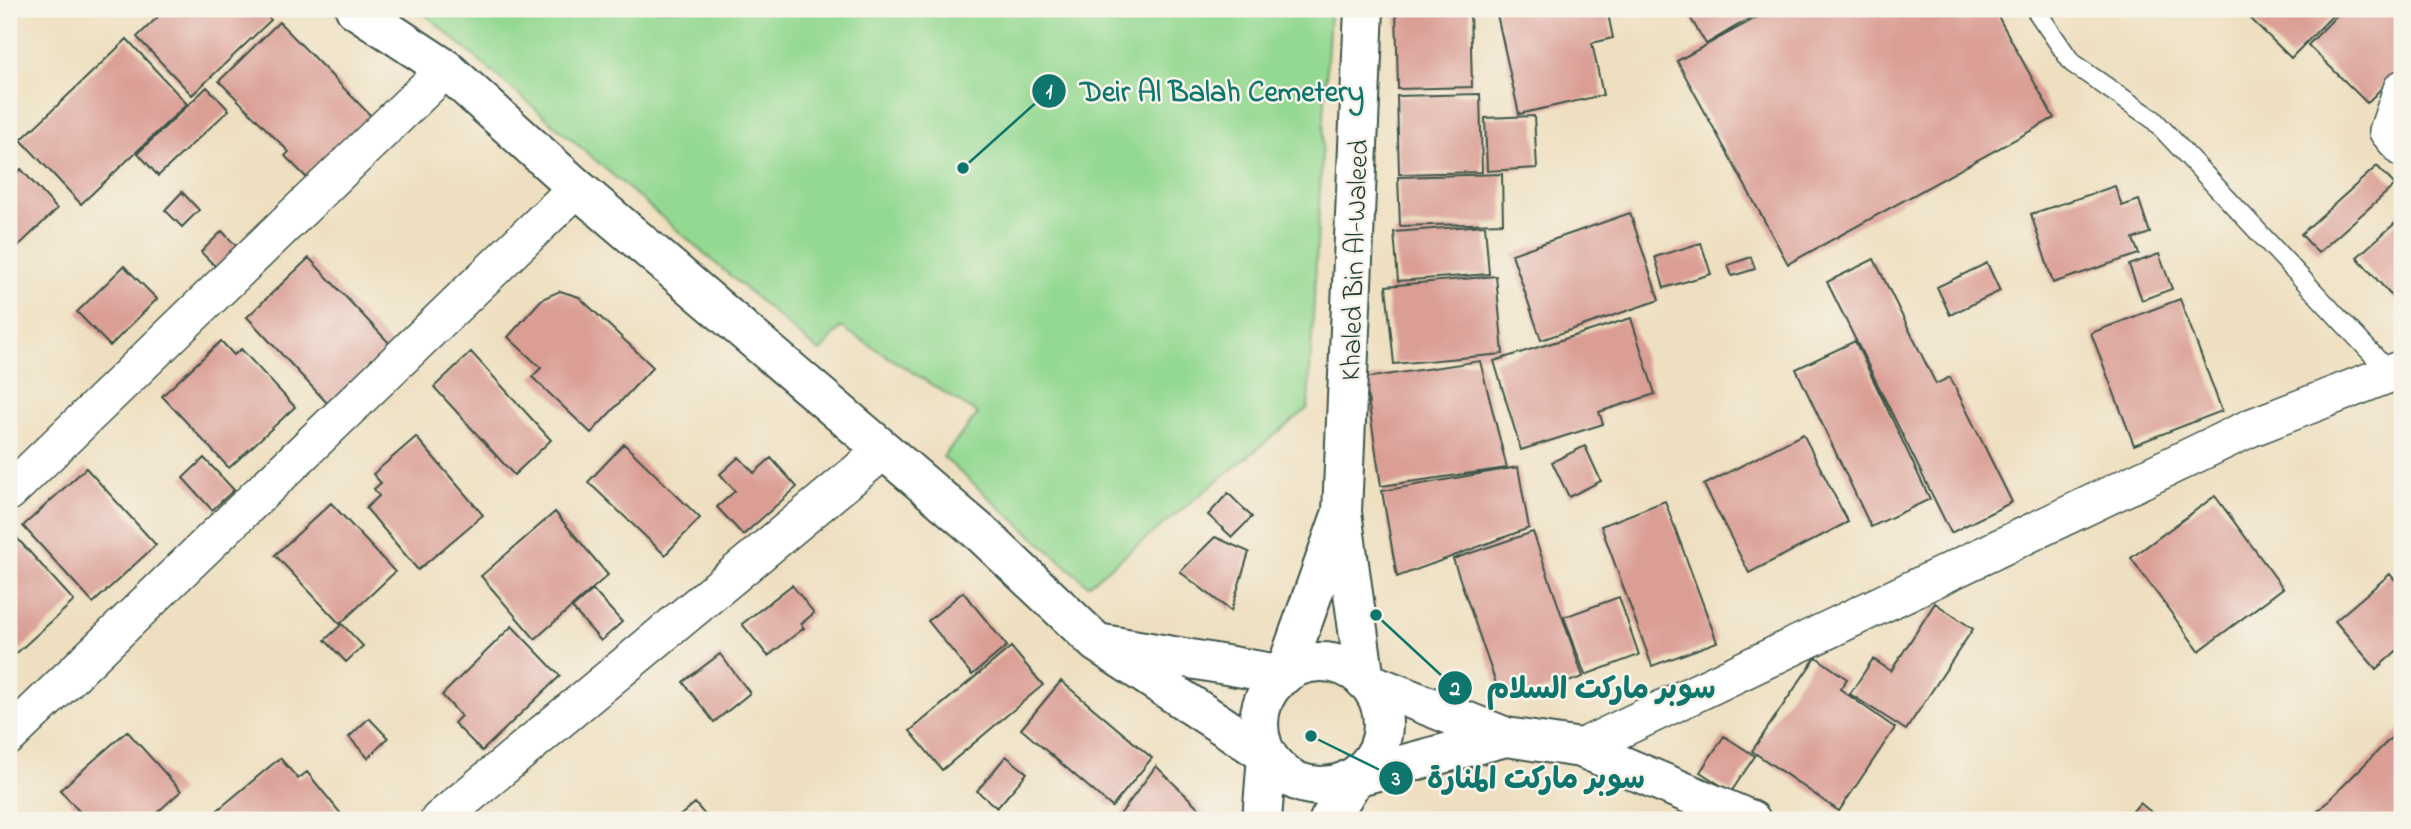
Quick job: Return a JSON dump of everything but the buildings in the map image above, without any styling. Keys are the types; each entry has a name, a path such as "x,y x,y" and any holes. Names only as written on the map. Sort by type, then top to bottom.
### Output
{"street":[{"path":"355,9 446,69 577,188 983,535 1097,643 1267,755"},
{"name":"Khaled Bin Al-Waleed","path":"1342,512 1364,9"},
{"path":"9,492 446,69"},
{"path":"2402,89 2388,131 2402,148"},
{"path":"9,736 577,188"},
{"path":"1581,748 2250,428 2396,371"},
{"path":"439,820 883,451"},
{"path":"1284,675 1342,512"},
{"path":"1342,512 1365,681"},
{"path":"1097,643 1284,675"},
{"path":"1329,820 1355,777 1370,764 1380,746 1383,726 1380,705 1365,681 1338,664 1318,662 1298,667 1284,675 1268,692 1260,711 1259,732 1267,755 1277,769 1294,781 1314,787 1335,785 1355,777 1506,737"},
{"path":"1365,681 1506,737 1581,748 1751,820"},
{"path":"1262,820 1267,755"}],"lane":[{"path":"2035,9 2071,63 2153,119 2396,371"}],"green space":[{"path":"419,9 1330,9 1308,408 1088,585 943,457 978,414 841,327 820,352 818,351"}],"place":[{"name":"Deir Al Balah Cemetery","path":"963,168"},
{"name":"سوبر ماركت السلام","path":"1376,615"},
{"name":"سوبر ماركت المنارة","path":"1311,736"}]}
